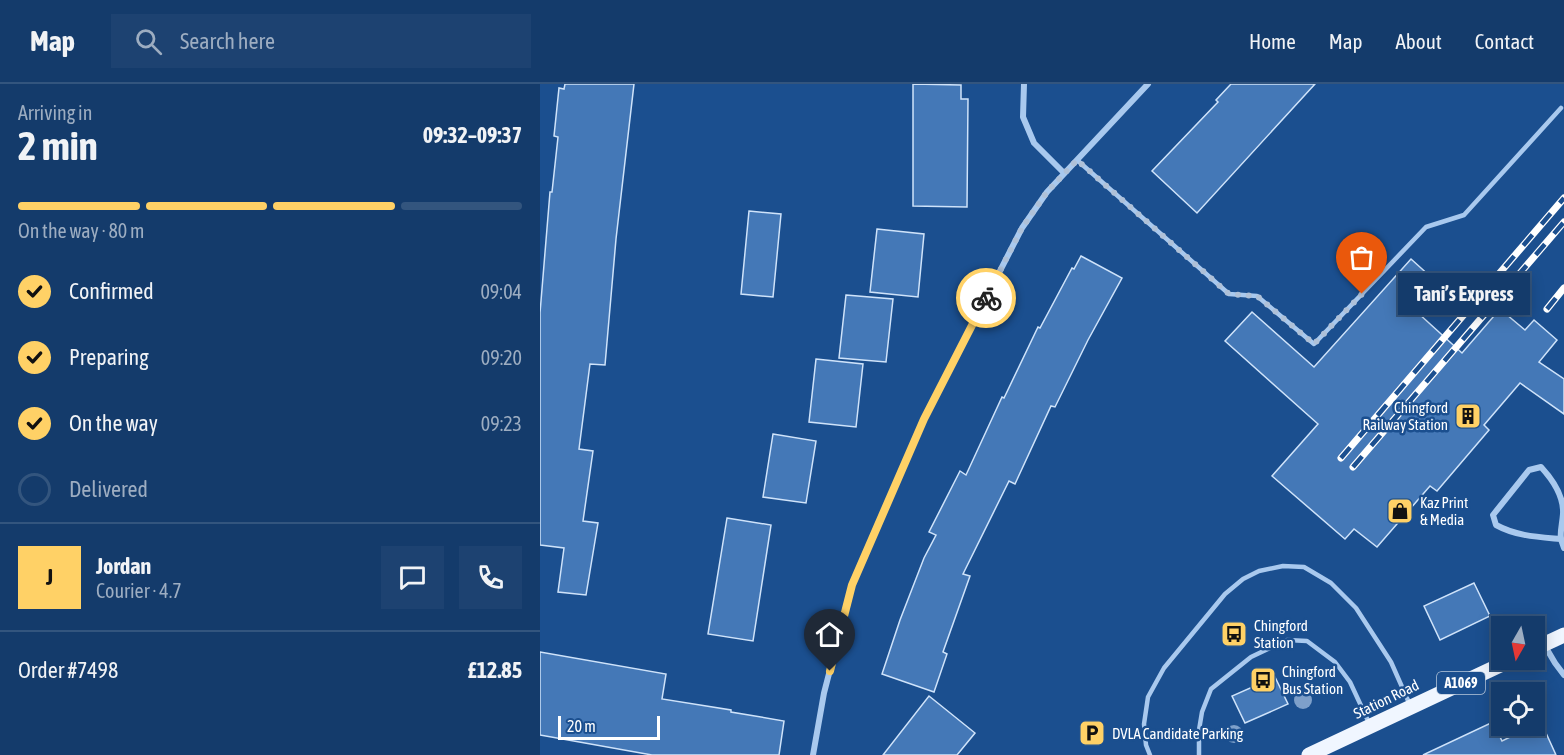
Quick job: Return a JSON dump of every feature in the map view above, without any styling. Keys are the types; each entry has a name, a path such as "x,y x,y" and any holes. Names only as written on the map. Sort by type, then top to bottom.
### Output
{"main road":[{"path":"1545,644 1564,635"},
{"name":"Station Road","path":"1309,755 1491,669"}],"street":[{"path":"1024,84 1023,117 1034,143 1064,172"},
{"path":"813,755 824,693 852,585 924,419 1022,228 1064,172 1148,84"},
{"path":"1560,539 1521,535 1506,531 1496,525 1493,515 1529,470 1542,467 1559,493 1563,511 1560,539 1564,548"},
{"path":"1545,653 1564,675"}],"lane":[{"path":"1077,160 1229,294 1257,296 1314,344 1426,227 1464,215 1560,108"},
{"path":"1150,755 1146,745 1144,724 1148,698 1164,668 1225,594 1243,579 1259,570 1283,566 1304,567 1331,583 1356,608 1391,662 1411,707"},
{"path":"1199,755 1202,712 1211,689 1251,657 1287,640 1307,641 1335,662 1350,682 1371,727"}],"building":[{"path":"565,84 634,84 616,239 605,365 590,364 579,449 593,451 583,521 598,523 586,595 558,592 564,548 540,545 540,313 550,192 552,192 558,137 554,136 559,88 564,89"},
{"path":"913,84 961,85 961,99 968,99 967,207 913,206"},
{"path":"1231,84 1315,84 1197,213 1152,171 1218,102 1216,100"},
{"path":"749,211 781,214 773,297 741,294"},
{"path":"877,229 924,234 918,297 870,292"},
{"path":"1081,256 1122,278 1055,407 1051,406 1015,484 1009,481 963,574 970,576 943,652 947,654 934,692 882,674 924,558 936,535 929,532 960,471 966,475 1038,327 1040,328 1072,268 1074,269"},
{"path":"1411,259 1442,287 1418,313 1462,353 1500,309 1525,330 1534,320 1557,340 1539,362 1564,379 1564,414 1520,383 1484,425 1489,430 1437,491 1430,486 1377,547 1354,529 1345,539 1272,476 1318,424 1225,341 1252,312 1314,367"},
{"path":"846,295 893,299 886,362 839,358"},
{"path":"816,359 863,364 856,427 809,422"},
{"path":"773,434 816,441 806,503 763,497"},
{"path":"727,518 771,525 753,641 708,634"},
{"path":"1474,583 1490,616 1440,640 1424,606"},
{"path":"540,652 666,674 662,699 784,721 779,755 652,755 540,735"},
{"path":"1275,677 1288,704 1245,723 1232,696"},
{"path":"929,696 975,733 957,755 883,755"},
{"path":"1491,723 1491,736 1500,736 1502,741 1512,736 1545,736 1545,731 1556,755 1423,755"}],"railway":[{"path":"1341,458 1564,198"},
{"path":"1353,467 1564,222"},
{"path":"1547,309 1564,288"}],"way so far":[{"path":"986,298 1022,228 1047,192 1077,160 1229,294 1257,296 1314,344 1362,294"}],"place":[{"name":"Tani’s Express","path":"1362,294"},
{"name":"Chingford Railway Station","path":"1468,416"},
{"name":"Kaz Print & Media","path":"1400,511"},
{"name":"Chingford Station","path":"1234,634"},
{"name":"Chingford Bus Station","path":"1263,680"},
{"name":"DVLA Candidate Parking","path":"1092,733"}],"route":[{"path":"830,671 852,585 924,419 986,298"}]}
